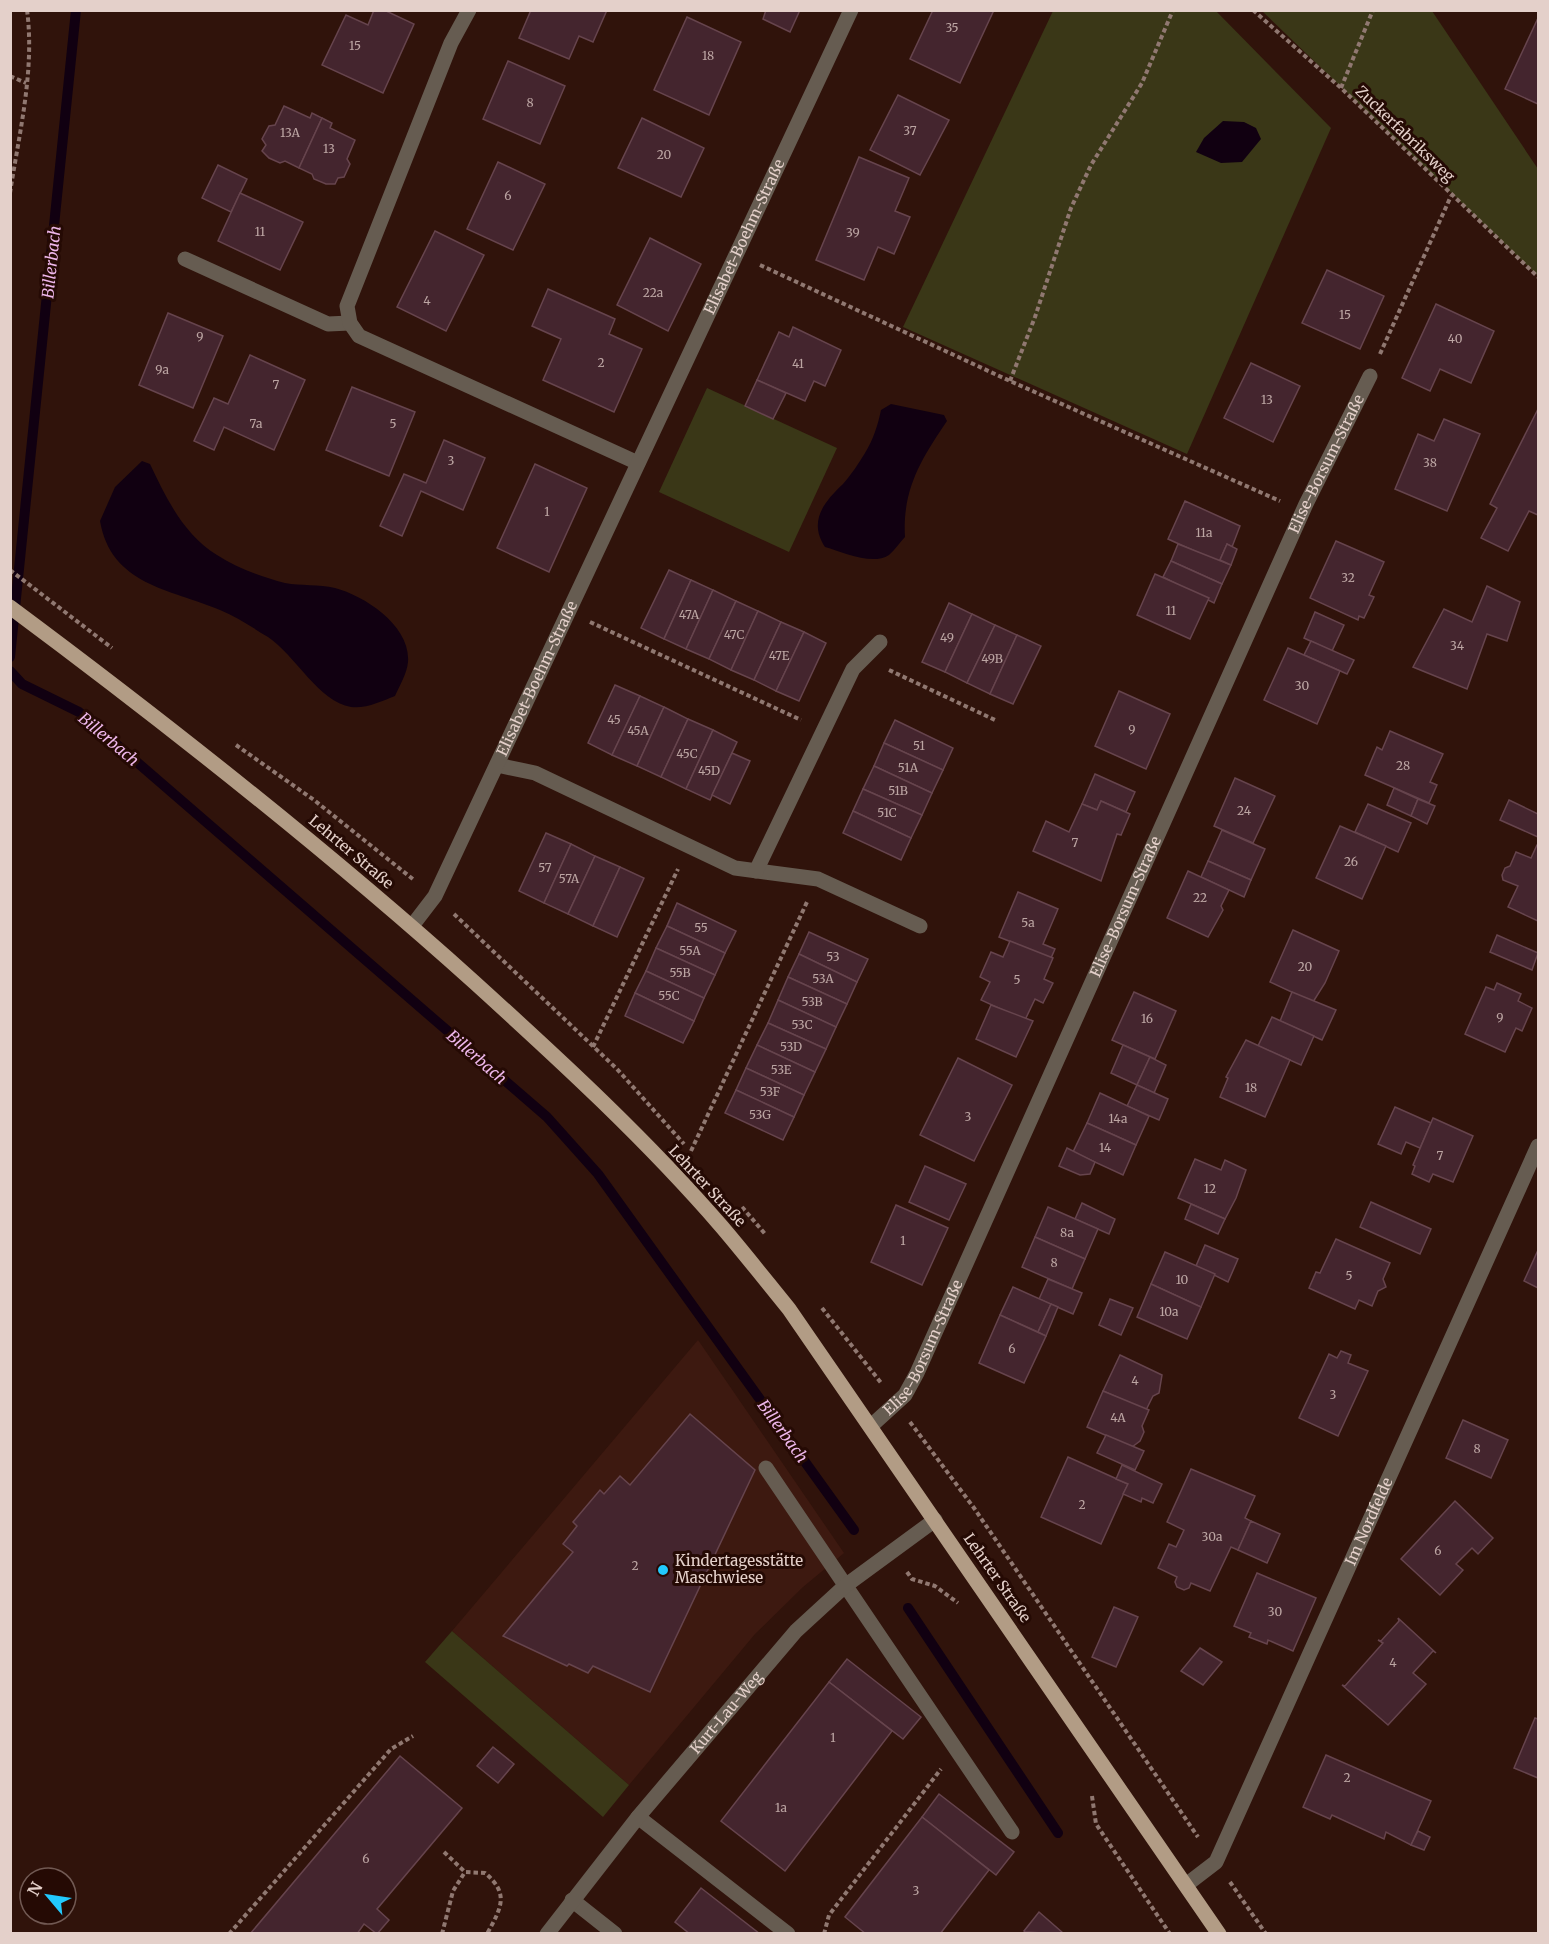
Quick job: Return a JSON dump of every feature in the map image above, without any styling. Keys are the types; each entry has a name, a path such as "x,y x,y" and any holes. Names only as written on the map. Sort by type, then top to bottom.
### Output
{"main road":[{"name":"Lehrter Straße","path":"10,607 291,824 412,927 527,1030 616,1115 722,1226 789,1309 1219,1934"}],"street":[{"path":"469,10 451,43 347,306 350,322 359,336 638,463"},
{"name":"Elisabet-Boehm-Straße","path":"412,927 435,896 851,10"},
{"path":"185,259 328,324 350,322"},
{"name":"Elise-Borsum-Straße","path":"871,1426 905,1395 917,1373 1304,511 1370,376"},
{"path":"756,872 853,669 880,642"},
{"name":"Elisabet-Boehm-Straße","path":"497,765 535,773 735,868 818,879 920,926"},
{"name":"Im Nordfelde","path":"1186,1885 1216,1862 1539,1146"},
{"path":"766,1468 1012,1832"},
{"name":"Kurt-Lau-Weg","path":"547,1934 638,1817 796,1631 844,1586 935,1520"},
{"path":"638,1817 788,1934"},
{"path":"572,1900 615,1934"}],"path":[{"path":"10,193 26,83 30,36 27,10"},
{"path":"1010,381 1035,316 1071,208 1091,165 1142,83 1173,10"},
{"name":"Zuckerfabriksweg","path":"1252,10 1341,88 1539,278"},
{"path":"1341,88 1373,10"},
{"path":"10,76 26,83"},
{"path":"1370,376 1451,196"},
{"path":"737,255 1010,381 1304,511"},
{"path":"10,570 46,595"},
{"path":"568,611 824,730"},
{"path":"864,657 995,720"},
{"path":"594,1047 688,846"},
{"path":"691,1151 818,879"},
{"path":"893,1552 912,1579 935,1586 960,1605"},
{"path":"229,1934 391,1749 413,1736"},
{"path":"824,1934 829,1915 956,1750"},
{"path":"1106,1769 1092,1795 1096,1824 1170,1934"},
{"path":"444,1852 465,1872 485,1874 502,1894 498,1913 487,1934"},
{"path":"442,1934 453,1891 465,1872"}],"shaded area":[{"path":"1053,11 1216,11 1331,128 1187,454 903,327"},
{"path":"1262,11 1432,11 1538,169 1538,276"},
{"path":"1223,121 1244,122 1256,128 1261,139 1242,162 1221,163 1196,152 1204,138"},
{"path":"707,388 837,448 789,552 659,492"},
{"path":"891,404 944,415 947,421 929,448 910,489 905,537 889,555 874,559 857,557 825,547 818,529 820,512 852,473 870,443 881,410"},
{"path":"142,461 150,464 177,515 205,547 217,555 241,568 276,581 329,587 347,592 384,614 402,636 407,649 407,666 395,696 362,707 351,707 339,703 318,687 268,637 226,613 145,582 116,559 106,542 100,521 115,487"},
{"name":"Kindertagesstätte Maschwiese","path":"698,1340 844,1553 803,1587 755,1634 629,1785 452,1631"},
{"path":"452,1631 629,1785 603,1817 425,1662"}],"building":[{"path":"374,10 384,10 414,24 383,93 322,65 346,15 368,25"},
{"path":"531,10 607,10 593,42 579,36 569,59 519,38"},
{"path":"766,10 800,10 790,32 763,19"},
{"path":"933,10 994,10 960,83 910,59"},
{"path":"687,17 741,42 709,115 654,90"},
{"path":"1538,18 1538,104 1505,89"},
{"path":"508,61 565,86 540,144 483,119"},
{"path":"898,95 949,120 920,175 870,150"},
{"path":"284,106 310,118 312,113 322,118 299,168 285,161 280,163 269,158 262,151 266,145 262,139 269,126 275,125"},
{"path":"322,118 332,123 330,128 355,140 347,159 350,164 344,177 338,178 335,184 326,184 314,179 312,174 299,168"},
{"path":"642,118 704,148 681,197 618,168"},
{"path":"859,157 909,178 895,211 910,217 894,254 878,247 864,280 816,260"},
{"path":"498,162 545,184 513,250 467,229"},
{"path":"218,165 247,179 231,212 202,198"},
{"path":"240,193 303,222 280,270 218,241"},
{"path":"435,231 484,255 446,331 397,307"},
{"path":"650,238 701,264 668,331 617,305"},
{"path":"1327,270 1384,296 1360,349 1302,323"},
{"path":"548,289 615,319 609,334 642,349 614,412 543,380 561,339 532,326"},
{"path":"1436,304 1494,331 1471,383 1440,369 1430,391 1402,378"},
{"path":"168,313 223,336 193,408 139,385"},
{"path":"793,327 841,350 825,386 814,381 805,401 757,380 779,332 789,337"},
{"path":"250,355 305,380 274,450 224,427 214,450 194,441 214,398 228,404"},
{"path":"1251,363 1300,386 1273,442 1224,418"},
{"path":"757,380 786,393 773,419 745,406"},
{"path":"352,387 415,412 389,476 326,450"},
{"path":"1538,409 1538,515 1529,511 1508,551 1481,538 1497,508 1490,504"},
{"path":"1444,419 1480,434 1447,511 1395,489 1418,434 1434,441"},
{"path":"444,440 485,458 463,510 421,491 402,536 380,526 404,474 426,483"},
{"path":"535,464 587,488 549,572 497,548"},
{"path":"1185,501 1240,526 1232,547 1227,544 1219,562 1168,539"},
{"path":"1336,541 1384,562 1369,595 1374,597 1364,618 1359,616 1358,620 1310,598"},
{"path":"1178,544 1231,565 1222,584 1171,561"},
{"path":"1227,544 1237,549 1231,565 1220,560"},
{"path":"1171,561 1222,584 1214,603 1163,577"},
{"path":"669,570 691,580 664,639 641,628"},
{"path":"1155,574 1209,598 1190,639 1137,615"},
{"path":"691,580 713,590 686,649 664,639"},
{"path":"1487,586 1520,602 1507,641 1487,634 1467,689 1413,667 1444,609 1472,622"},
{"path":"713,590 736,601 709,659 686,649"},
{"path":"736,601 758,611 731,670 709,659"},
{"path":"949,603 972,614 945,672 922,662"},
{"path":"758,611 781,622 754,680 731,670"},
{"path":"1315,612 1344,625 1332,651 1304,638"},
{"path":"972,614 995,625 967,683 945,672"},
{"path":"781,622 804,632 776,691 754,680"},
{"path":"995,625 1017,635 990,694 967,683"},
{"path":"804,632 826,643 799,701 776,691"},
{"path":"1017,635 1041,646 1013,704 990,694"},
{"path":"1311,641 1354,660 1347,674 1304,655"},
{"path":"1288,648 1340,671 1317,724 1264,700"},
{"path":"615,685 640,696 612,755 588,743"},
{"path":"1119,691 1170,714 1146,769 1095,746"},
{"path":"640,696 664,707 637,766 612,755"},
{"path":"664,707 688,719 661,777 637,766"},
{"path":"688,719 713,730 686,789 661,777"},
{"path":"895,720 953,748 943,770 884,743"},
{"path":"713,730 737,742 710,800 686,789"},
{"path":"1390,731 1443,754 1430,782 1437,785 1429,803 1365,775 1377,747 1382,750"},
{"path":"884,743 943,770 932,793 874,766"},
{"path":"732,753 750,761 730,804 712,795"},
{"path":"874,766 932,793 922,815 863,789"},
{"path":"1095,774 1135,792 1126,812 1101,801 1097,810 1082,804"},
{"path":"1235,778 1275,796 1253,843 1214,826"},
{"path":"1394,788 1418,799 1411,816 1387,805"},
{"path":"863,789 922,815 911,838 853,811"},
{"path":"1418,799 1435,806 1427,824 1411,816"},
{"path":"1509,800 1538,814 1538,837 1500,820"},
{"path":"1101,801 1130,814 1121,835 1117,834 1101,881 1033,851 1046,821 1069,832 1082,804 1097,810"},
{"path":"1368,804 1411,823 1398,852 1355,832"},
{"path":"853,811 911,838 901,860 843,833"},
{"path":"1340,826 1386,846 1362,899 1316,878"},
{"path":"1222,830 1265,849 1251,880 1208,861"},
{"path":"546,833 571,844 544,903 519,891"},
{"path":"571,844 595,856 568,914 544,903"},
{"path":"1537,845 1538,921 1508,907 1518,886 1503,880 1502,875 1505,868 1510,866 1516,852 1531,858"},
{"path":"595,856 620,867 593,926 568,914"},
{"path":"1208,861 1251,880 1244,897 1201,877"},
{"path":"620,867 644,878 617,937 593,926"},
{"path":"1188,871 1229,890 1221,906 1223,910 1208,937 1167,918"},
{"path":"1018,892 1058,909 1043,944 1055,949 1051,958 999,937"},
{"path":"677,903 736,931 725,953 667,926"},
{"path":"667,926 725,953 715,975 656,948"},
{"path":"1293,930 1339,951 1325,983 1313,1002 1270,982"},
{"path":"809,932 868,959 857,982 799,954"},
{"path":"1497,935 1538,953 1532,970 1490,952"},
{"path":"1010,941 1053,958 1044,979 1053,983 1043,1003 1035,999 1025,1020 981,1000 990,982 980,977 991,952 1003,957"},
{"path":"656,948 715,975 704,998 646,971"},
{"path":"799,954 857,982 847,1004 788,977"},
{"path":"646,971 704,998 694,1021 635,993"},
{"path":"788,977 847,1004 836,1027 778,1000"},
{"path":"1497,983 1521,994 1518,1001 1532,1008 1522,1031 1516,1028 1505,1052 1465,1034 1486,987 1494,990"},
{"path":"1134,992 1176,1011 1155,1059 1112,1040"},
{"path":"1292,992 1336,1010 1322,1040 1280,1021"},
{"path":"635,993 694,1021 683,1043 625,1016"},
{"path":"778,1000 836,1027 826,1049 768,1023"},
{"path":"991,1005 1033,1021 1016,1057 976,1039"},
{"path":"1272,1017 1314,1036 1301,1065 1258,1046"},
{"path":"768,1023 826,1049 815,1072 757,1045"},
{"path":"1246,1040 1290,1060 1265,1117 1220,1097 1228,1078 1226,1077"},
{"path":"757,1045 815,1072 804,1095 746,1068"},
{"path":"1123,1045 1150,1057 1137,1085 1111,1073"},
{"path":"1150,1057 1166,1065 1154,1093 1137,1085"},
{"path":"958,1058 1012,1085 974,1161 920,1135"},
{"path":"746,1068 804,1095 794,1117 736,1090"},
{"path":"1137,1085 1168,1099 1159,1120 1127,1106"},
{"path":"736,1090 794,1117 783,1140 725,1113"},
{"path":"1100,1093 1149,1116 1136,1145 1087,1123"},
{"path":"1395,1107 1431,1123 1420,1148 1406,1142 1401,1154 1378,1144"},
{"path":"1433,1118 1473,1136 1453,1182 1433,1174 1429,1182 1412,1174 1415,1166 1413,1165"},
{"path":"1087,1123 1136,1145 1123,1175 1073,1152"},
{"path":"1067,1148 1095,1162 1090,1174 1080,1175 1059,1166"},
{"path":"1195,1159 1221,1170 1225,1160 1246,1170 1236,1198 1225,1219 1178,1198"},
{"path":"925,1166 966,1184 949,1220 909,1202"},
{"path":"1371,1202 1431,1229 1420,1254 1360,1227"},
{"path":"1082,1203 1115,1219 1109,1234 1075,1219"},
{"path":"1191,1204 1225,1219 1218,1234 1185,1219"},
{"path":"896,1205 948,1228 922,1285 871,1262"},
{"path":"1048,1207 1098,1229 1085,1259 1035,1237"},
{"path":"1035,1237 1085,1259 1072,1289 1022,1267"},
{"path":"1336,1239 1390,1263 1383,1279 1386,1287 1378,1291 1372,1306 1359,1300 1355,1309 1309,1288 1316,1272 1320,1273"},
{"path":"1205,1245 1238,1259 1228,1282 1196,1266"},
{"path":"1538,1250 1538,1288 1524,1281"},
{"path":"1165,1252 1215,1274 1201,1307 1151,1284"},
{"path":"1048,1279 1082,1293 1073,1314 1039,1299"},
{"path":"1151,1284 1201,1307 1187,1339 1137,1317"},
{"path":"1013,1287 1051,1304 1038,1332 1000,1315"},
{"path":"1110,1299 1133,1308 1121,1335 1099,1325"},
{"path":"1051,1304 1058,1307 1046,1336 1038,1332"},
{"path":"1000,1315 1046,1336 1024,1383 979,1363"},
{"path":"1341,1351 1351,1355 1348,1363 1368,1371 1338,1436 1299,1418 1329,1354 1337,1358"},
{"path":"1120,1355 1162,1375 1159,1393 1153,1396 1146,1410 1103,1391"},
{"path":"1103,1391 1149,1410 1142,1426 1144,1432 1140,1441 1132,1447 1087,1427"},
{"path":"690,1414 755,1470 650,1692 593,1666 588,1673 569,1664 567,1666 503,1636 573,1552 563,1544 577,1526 573,1522 600,1490 604,1494 620,1476 630,1485"},
{"path":"1463,1420 1508,1440 1491,1478 1446,1458"},
{"path":"1106,1435 1144,1451 1135,1470 1097,1453"},
{"path":"1068,1457 1128,1484 1101,1544 1041,1517"},
{"path":"1122,1465 1162,1484 1153,1503 1142,1498 1141,1502 1123,1494 1128,1484 1116,1479"},
{"path":"1191,1469 1255,1496 1245,1518 1251,1521 1238,1550 1231,1547 1210,1591 1191,1583 1189,1588 1184,1590 1177,1587 1175,1582 1177,1577 1158,1568 1169,1544 1176,1547 1184,1530 1167,1522"},
{"path":"1455,1501 1493,1538 1478,1554 1472,1548 1456,1564 1463,1570 1440,1595 1401,1559"},
{"path":"1251,1521 1280,1534 1267,1563 1238,1550"},
{"path":"1257,1573 1316,1598 1293,1651 1268,1640 1267,1644 1249,1637 1251,1633 1234,1626"},
{"path":"1114,1607 1138,1617 1116,1667 1092,1657"},
{"path":"1398,1618 1436,1653 1433,1651 1413,1673 1426,1684 1388,1725 1342,1685 1345,1686 1383,1643 1378,1640 1381,1641 1399,1621"},
{"path":"1200,1648 1222,1662 1203,1685 1181,1671"},
{"path":"847,1659 921,1717 903,1739 829,1682"},
{"path":"829,1682 892,1731 785,1871 721,1821"},
{"path":"1535,1718 1538,1719 1538,1778 1514,1768"},
{"path":"493,1747 514,1764 498,1783 477,1766"},
{"path":"1326,1755 1431,1801 1411,1845 1386,1832 1384,1839 1332,1815 1330,1819 1303,1807"},
{"path":"400,1756 462,1808 377,1909 389,1920 377,1934 364,1924 357,1934 250,1934"},
{"path":"939,1794 1014,1852 996,1875 922,1817"},
{"path":"922,1817 989,1870 940,1934 866,1934 845,1917"},
{"path":"1418,1831 1430,1837 1424,1850 1411,1845"},
{"path":"701,1888 760,1934 690,1934 675,1922"},
{"path":"1039,1912 1063,1933 1025,1932"}],"waterway":[{"name":"Billerbach","path":"10,657 76,10"},
{"name":"Billerbach","path":"10,671 22,684 79,712 547,1117 598,1174 854,1530"},
{"name":"Billerbach","path":"908,1608 1058,1833"}],"place":[{"name":"Kindertagesstätte Maschwiese","path":"663,1570"}]}
